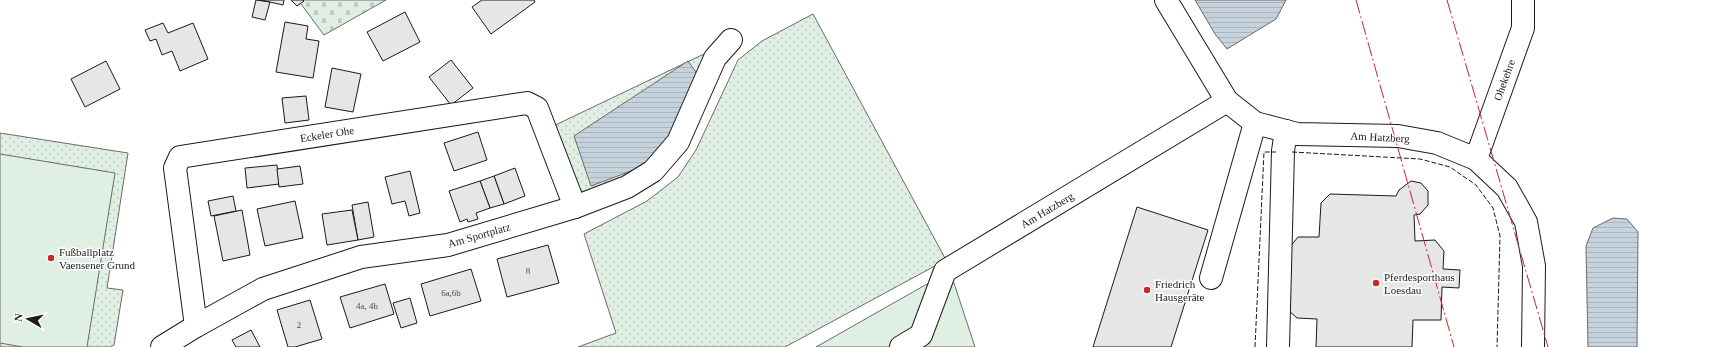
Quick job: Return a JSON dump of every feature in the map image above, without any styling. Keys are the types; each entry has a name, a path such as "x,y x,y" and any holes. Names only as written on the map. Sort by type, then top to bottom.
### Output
{"street":[{"name":"Am Hatzberg","path":"1166,0 1227,101 1255,123 1297,134 1398,136 1438,143 1476,159 1507,188 1526,222 1534,266 1533,347"},
{"name":"Ohekehre","path":"1476,159 1523,28 1523,0"},
{"name":"Am Sportplatz","path":"162,347 196,326 263,289 361,257 448,245 575,207 627,188 653,170 678,142 715,58 731,40"},
{"name":"Am Hatzberg","path":"901,347 921,335 945,271 1227,101"},
{"name":"Eckeler Ohe","path":"196,326 175,168 180,157 527,103 537,108 575,207"},
{"path":"1210,278 1255,123"},
{"path":"1278,347 1283,151 1286,131"}],"green space":[{"path":"298,0 386,0 324,35"},
{"path":"813,14 946,260 785,347 578,347 616,333 584,234 647,201 678,177 696,150 738,60 762,41"},
{"path":"727,43 652,169 576,205 547,129"},
{"name":"Fußballplatz Vaensener Grund","path":"0,133 128,153 107,288 123,290 114,345 110,347 0,347"},
{"name":"Fußballplatz Vaensener Grund","path":"0,154 115,173 87,347 23,347 0,343"},
{"path":"950,271 975,347 816,347"}],"shaded area":[{"path":"1195,0 1286,0 1276,19 1227,49 1215,34"},
{"path":"688,61 698,75 673,138 655,162 591,186 574,136"},
{"path":"1613,218 1627,219 1638,232 1637,347 1588,347 1586,246 1593,228"}],"building":[{"path":"256,0 270,2 265,20 252,17"},
{"path":"261,0 284,0 283,5"},
{"path":"291,0 303,0 304,1 297,6"},
{"path":"482,0 534,0 535,2 491,34 472,7"},
{"path":"405,12 420,42 383,61 367,32"},
{"path":"285,22 308,26 306,39 319,41 313,78 276,72"},
{"path":"163,23 168,33 193,23 208,59 180,71 172,51 162,55 156,39 150,41 145,30"},
{"path":"451,60 473,88 451,105 429,77"},
{"path":"106,61 120,89 85,107 71,79"},
{"path":"332,68 361,74 353,112 325,107"},
{"path":"306,96 309,120 285,123 282,98"},
{"path":"478,132 487,160 454,171 444,143"},
{"path":"277,165 279,184 247,188 245,168"},
{"path":"300,166 303,184 279,187 277,169"},
{"path":"515,168 525,196 504,204 494,176"},
{"path":"410,171 420,213 409,216 405,201 392,204 385,177"},
{"path":"494,176 504,204 490,208 480,181"},
{"path":"480,181 490,208 476,213 478,219 468,222 467,219 460,222 449,191"},
{"path":"1411,181 1421,183 1428,191 1428,205 1420,214 1414,215 1415,241 1435,240 1444,251 1443,269 1460,270 1459,288 1442,287 1441,320 1413,320 1412,347 1316,347 1317,319 1297,318 1288,310 1290,247 1298,237 1319,237 1321,203 1330,194 1396,196 1399,190"},
{"path":"233,196 236,211 211,216 208,201"},
{"path":"295,201 303,238 265,246 257,209"},
{"path":"368,202 374,237 358,240 352,205"},
{"path":"1137,207 1208,230 1171,347 1093,347"},
{"path":"242,210 250,255 223,261 214,216"},
{"path":"352,210 358,240 327,245 322,214"},
{"path":"548,245 559,283 507,297 497,259"},
{"path":"471,269 481,301 430,316 421,284"},
{"path":"385,284 394,314 350,328 340,297"},
{"path":"410,298 417,323 401,328 393,303"},
{"path":"310,300 322,339 295,347 288,347 277,310"},
{"path":"251,330 260,347 236,347 232,340"}],"fence":[{"path":"1255,347 1264,152 1276,152"},
{"path":"1292,152 1420,159 1450,167 1476,185 1493,208 1500,236 1497,347"}],"power":[{"path":"1356,0 1454,347"},
{"path":"1447,0 1548,347"}],"place":[{"name":"Fußballplatz Vaensener Grund","path":"51,258"},
{"name":"Pferdesporthaus Loesdau","path":"1376,283"},
{"name":"Friedrich Hausgeräte","path":"1147,290"}]}
